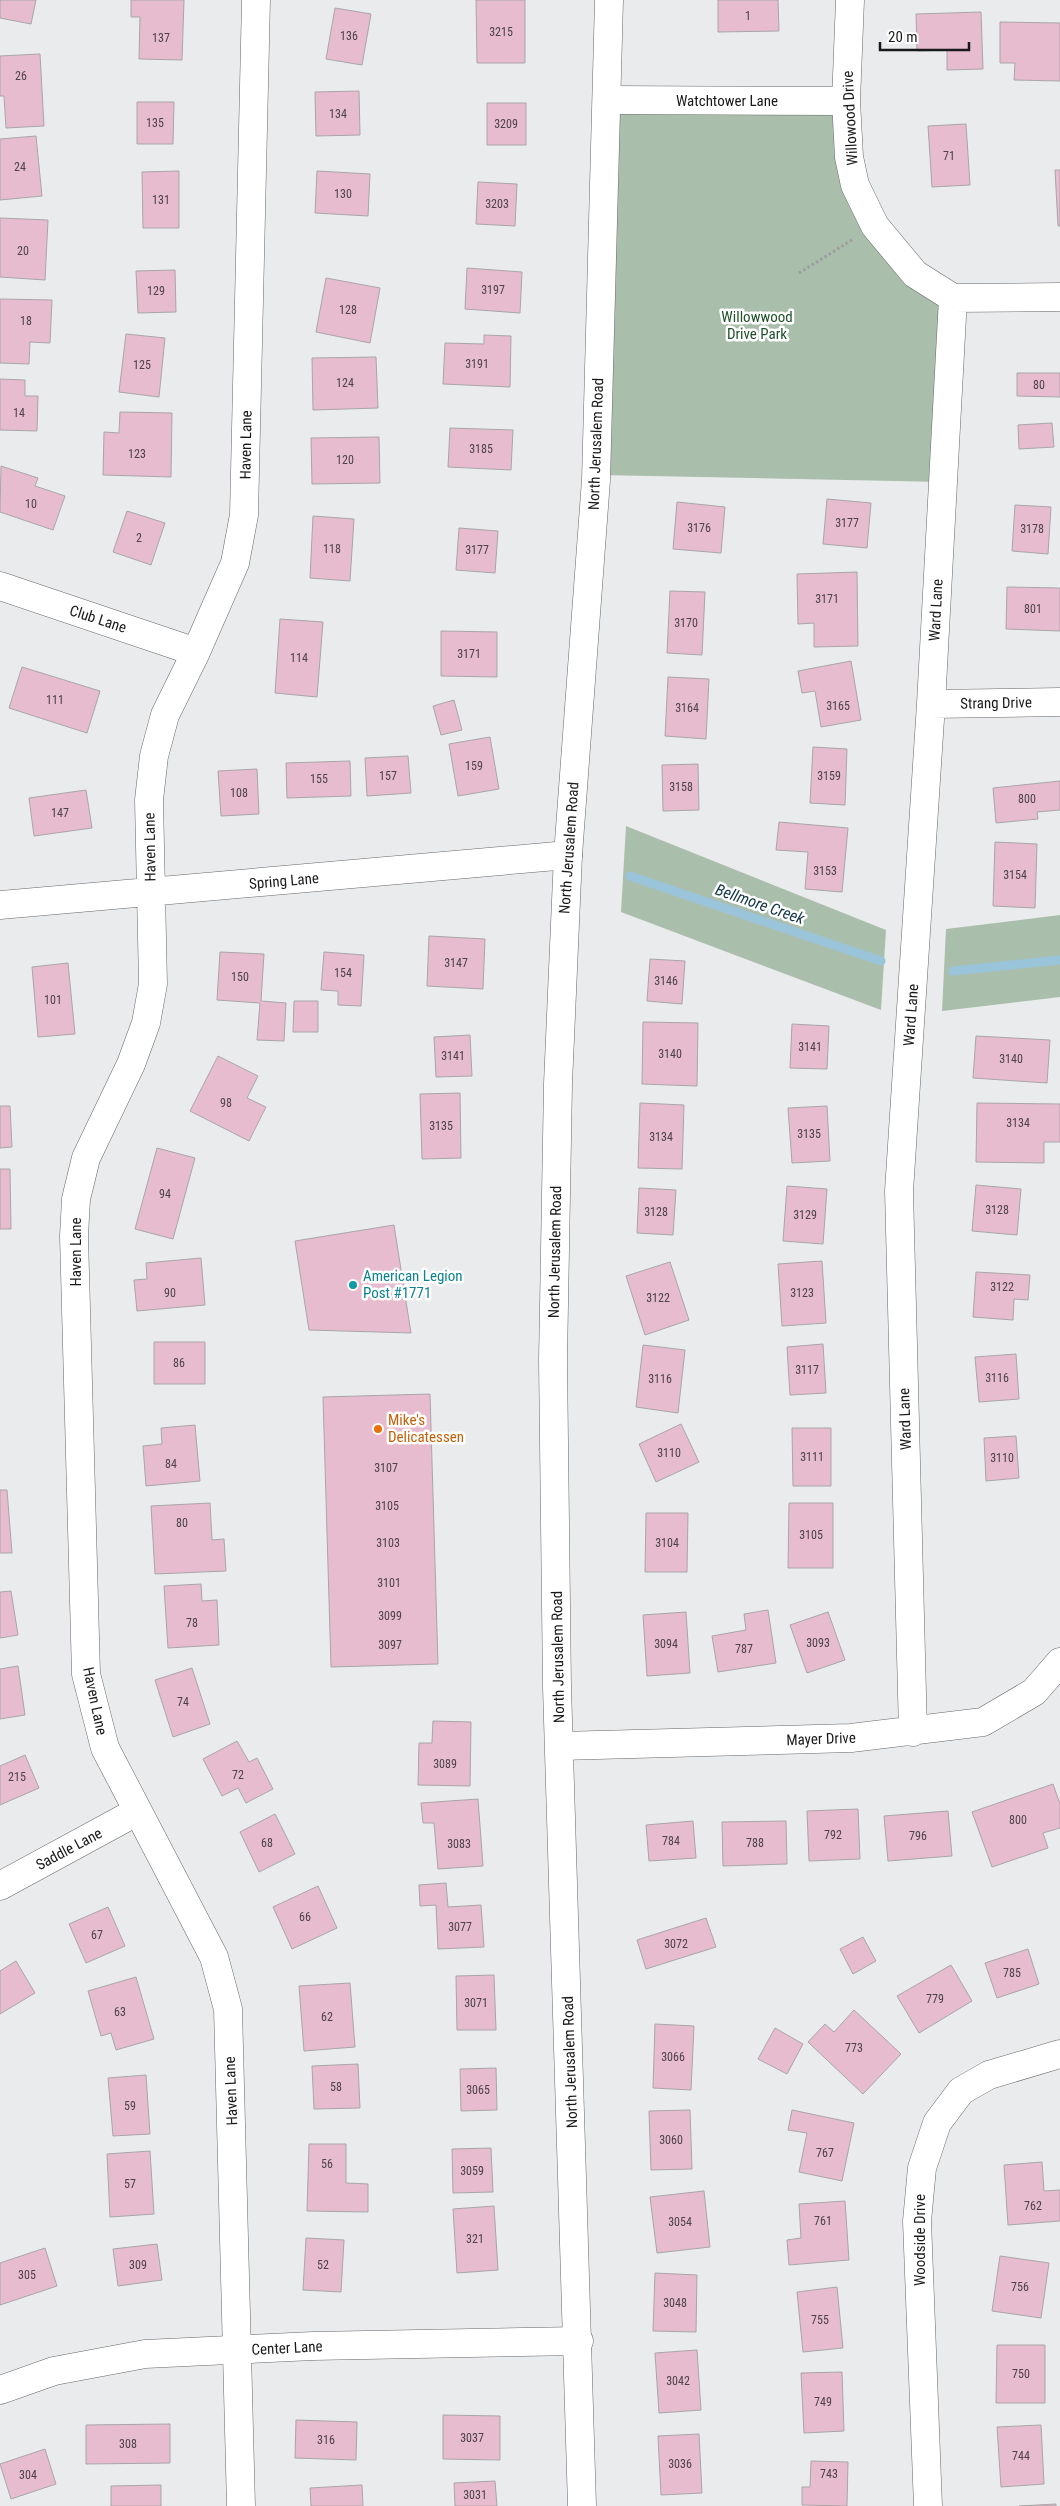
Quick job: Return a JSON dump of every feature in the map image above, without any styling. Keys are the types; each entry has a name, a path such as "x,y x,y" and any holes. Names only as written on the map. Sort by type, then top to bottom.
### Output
{"street":[{"name":"Haven Lane","path":"241,2506 228,2009 214,1957 105,1748 86,1674 74,1236 76,1199 86,1158 131,1064 146,1023 152,984 149,800 154,756 164,715 196,652 235,563 244,515 256,0"},
{"name":"North Jerusalem Road","path":"582,2506 579,2341 557,1687 554,1360 558,1084 568,855 596,480 609,0"},
{"name":"Willowood Drive","path":"850,0 846,101 849,157 855,185 875,226 914,274 953,298"},
{"name":"Watchtower Lane","path":"607,100 846,101"},
{"path":"953,298 1060,297"},
{"name":"Ward Lane","path":"913,1732 899,1191 931,704 953,298"},
{"name":"Club Lane","path":"0,586 196,652"},
{"name":"Strang Drive","path":"931,704 1060,702"},
{"name":"Spring Lane","path":"0,905 568,855"},
{"name":"Mayer Drive","path":"560,1746 851,1738 913,1732 983,1722 1034,1692 1060,1662"},
{"name":"Saddle Lane","path":"0,1886 138,1811"},
{"name":"Woodside Drive","path":"928,2506 917,2221 922,2168 937,2123 961,2092 989,2075 1060,2054"},
{"name":"Center Lane","path":"0,2390 54,2371 145,2354 313,2346 579,2341"}],"path":[{"path":"799,273 875,226"}],"green space":[{"name":"Willowwood Drive Park","path":"843,101 853,185 952,299 942,482 600,475 610,102"},
{"path":"626,826 886,930 881,1010 621,912"},
{"path":"1060,915 1060,997 942,1011 946,929"}],"building":[{"path":"0,0 36,0 31,24 0,18"},
{"path":"131,0 184,0 182,60 139,59 140,17 131,17"},
{"path":"476,0 525,0 525,63 477,63"},
{"path":"718,0 778,0 779,31 718,32"},
{"path":"335,8 371,14 362,65 326,59"},
{"path":"981,12 983,69 947,70 947,50 917,51 916,14"},
{"path":"1000,22 1060,23 1060,81 1014,80 1015,63 1000,63"},
{"path":"40,54 44,126 6,128 4,96 0,96 0,56"},
{"path":"359,91 360,135 316,136 315,92"},
{"path":"137,102 174,102 173,144 137,144"},
{"path":"487,103 526,103 526,145 487,145"},
{"path":"966,124 970,185 932,187 928,126"},
{"path":"36,136 42,196 0,200 0,139"},
{"path":"1055,170 1060,170 1060,226 1058,226"},
{"path":"179,171 179,228 143,228 142,172"},
{"path":"317,171 370,174 368,216 315,213"},
{"path":"478,182 517,184 515,226 476,224"},
{"path":"0,218 48,220 45,280 0,277"},
{"path":"467,268 522,272 520,313 465,309"},
{"path":"175,270 176,312 138,313 136,271"},
{"path":"326,278 380,288 370,343 316,332"},
{"path":"0,299 52,300 50,343 30,342 29,364 0,363"},
{"path":"126,334 165,338 159,397 119,392"},
{"path":"484,335 511,336 510,387 443,384 445,343 484,344"},
{"path":"376,357 378,408 313,410 312,358"},
{"path":"1017,373 1060,373 1060,397 1017,396"},
{"path":"0,379 25,380 25,396 38,396 37,431 0,430"},
{"path":"120,412 172,413 171,477 103,475 104,432 119,433"},
{"path":"1052,423 1054,447 1019,449 1018,425"},
{"path":"450,428 513,430 511,470 448,467"},
{"path":"379,437 380,483 312,484 311,438"},
{"path":"1,466 38,478 35,486 65,496 53,530 0,512"},
{"path":"827,499 871,503 867,548 823,544"},
{"path":"677,502 725,507 721,553 673,549"},
{"path":"1015,505 1051,507 1048,554 1012,551"},
{"path":"127,511 165,523 151,565 113,552"},
{"path":"313,516 354,519 350,581 310,578"},
{"path":"459,528 498,531 495,573 456,570"},
{"path":"857,572 858,646 814,647 814,623 798,624 797,574"},
{"path":"1007,587 1060,588 1060,631 1006,629"},
{"path":"670,591 705,592 702,655 667,653"},
{"path":"280,619 323,622 317,697 275,693"},
{"path":"441,631 497,632 497,677 441,676"},
{"path":"851,661 861,720 821,727 815,691 802,693 798,671"},
{"path":"22,667 100,691 87,733 9,708"},
{"path":"668,677 709,679 706,739 665,736"},
{"path":"454,700 462,730 441,735 433,706"},
{"path":"490,737 499,789 458,796 449,744"},
{"path":"813,747 847,749 845,805 810,803"},
{"path":"408,756 411,793 367,796 365,758"},
{"path":"350,761 351,796 287,798 286,763"},
{"path":"698,764 699,810 663,811 662,765"},
{"path":"257,769 259,814 221,816 218,771"},
{"path":"1060,781 1060,810 1037,812 1038,819 996,823 993,788"},
{"path":"86,790 92,828 34,836 29,798"},
{"path":"779,822 848,828 842,892 805,889 808,852 776,850"},
{"path":"995,842 1037,844 1035,908 993,906"},
{"path":"429,936 485,939 483,989 427,986"},
{"path":"220,952 264,954 261,1001 286,1003 284,1041 257,1040 260,1003 217,1000"},
{"path":"324,952 364,955 361,1006 338,1005 338,991 321,990"},
{"path":"650,959 685,961 682,1004 647,1001"},
{"path":"68,963 75,1034 38,1037 32,967"},
{"path":"294,1001 318,1001 318,1032 293,1032"},
{"path":"643,1022 698,1023 697,1086 642,1084"},
{"path":"792,1024 829,1026 827,1069 790,1068"},
{"path":"470,1035 472,1076 436,1077 434,1037"},
{"path":"976,1036 1050,1040 1047,1083 973,1078"},
{"path":"218,1056 258,1076 247,1098 266,1107 249,1141 190,1111"},
{"path":"460,1093 461,1158 422,1159 420,1094"},
{"path":"640,1103 684,1105 682,1169 638,1168"},
{"path":"977,1103 1060,1104 1060,1142 1044,1142 1044,1163 976,1162"},
{"path":"0,1106 10,1106 12,1147 0,1148"},
{"path":"827,1106 830,1161 792,1163 788,1108"},
{"path":"157,1148 195,1158 173,1239 135,1229"},
{"path":"0,1169 10,1169 11,1229 0,1229"},
{"path":"976,1185 1021,1189 1017,1235 972,1231"},
{"path":"787,1186 827,1189 823,1244 783,1241"},
{"path":"639,1188 676,1190 673,1235 637,1233"},
{"name":"American Legion Post #1771","path":"394,1225 411,1333 309,1330 295,1241"},
{"path":"201,1258 205,1305 137,1311 134,1280 147,1279 146,1263"},
{"path":"822,1261 826,1323 782,1326 778,1264"},
{"path":"670,1262 689,1320 645,1335 626,1276"},
{"path":"976,1272 1030,1275 1028,1300 1014,1299 1013,1320 973,1317"},
{"path":"154,1342 205,1342 205,1384 154,1384"},
{"path":"823,1344 826,1393 790,1395 787,1347"},
{"path":"643,1345 685,1350 678,1413 636,1407"},
{"path":"1016,1354 1019,1399 979,1402 975,1357"},
{"path":"430,1394 438,1664 331,1667 323,1397"},
{"path":"681,1424 699,1462 656,1482 639,1444"},
{"path":"195,1425 200,1481 146,1486 143,1446 162,1444 161,1428"},
{"path":"792,1428 831,1428 831,1486 793,1486"},
{"path":"1016,1436 1019,1478 986,1481 984,1438"},
{"path":"0,1490 7,1490 12,1553 0,1553"},
{"path":"210,1503 212,1540 224,1539 226,1571 155,1574 151,1506"},
{"path":"789,1503 833,1503 833,1568 788,1568"},
{"path":"646,1513 688,1513 687,1572 645,1572"},
{"path":"201,1584 202,1601 217,1600 219,1645 168,1648 164,1586"},
{"path":"11,1591 18,1635 0,1638 0,1592"},
{"path":"768,1610 776,1663 718,1672 712,1636 746,1630 744,1614"},
{"path":"686,1612 690,1673 647,1676 643,1615"},
{"path":"828,1612 845,1660 807,1673 790,1625"},
{"path":"18,1666 25,1715 0,1719 0,1669"},
{"path":"192,1668 210,1724 173,1737 155,1680"},
{"path":"433,1721 471,1722 470,1786 418,1785 419,1743 432,1743"},
{"path":"237,1741 249,1762 257,1758 273,1789 246,1803 238,1788 222,1796 203,1759"},
{"path":"25,1755 39,1788 0,1805 0,1766"},
{"path":"1053,1784 1060,1804 1060,1828 1043,1833 1048,1848 992,1867 972,1812"},
{"path":"478,1799 483,1866 438,1869 434,1823 423,1823 421,1803"},
{"path":"858,1809 860,1859 809,1861 807,1811"},
{"path":"948,1811 952,1856 888,1861 884,1816"},
{"path":"275,1814 295,1854 259,1872 240,1832"},
{"path":"693,1821 696,1858 649,1861 646,1825"},
{"path":"786,1821 787,1864 723,1866 722,1822"},
{"path":"446,1883 448,1907 481,1905 484,1947 438,1949 436,1905 420,1906 419,1885"},
{"path":"318,1886 337,1928 292,1949 273,1907"},
{"path":"108,1907 125,1946 86,1963 69,1924"},
{"path":"706,1918 716,1947 646,1969 637,1940"},
{"path":"863,1937 876,1961 853,1974 840,1949"},
{"path":"1028,1949 1039,1984 997,1998 985,1963"},
{"path":"16,1961 35,1993 0,2014 0,1971"},
{"path":"951,1965 972,2001 919,2033 897,1996"},
{"path":"494,1975 496,2030 457,2030 456,1976"},
{"path":"136,1977 154,2039 116,2050 111,2033 101,2036 88,1991"},
{"path":"350,1983 355,2047 304,2051 299,1986"},
{"path":"854,2010 901,2054 863,2094 808,2042 825,2024 834,2032"},
{"path":"655,2024 694,2026 691,2090 653,2088"},
{"path":"775,2028 803,2044 787,2074 758,2059"},
{"path":"358,2064 360,2108 314,2109 312,2066"},
{"path":"496,2068 497,2110 461,2111 460,2069"},
{"path":"146,2075 150,2134 113,2136 108,2078"},
{"path":"690,2110 692,2169 651,2170 649,2111"},
{"path":"792,2110 854,2123 842,2181 799,2172 807,2133 788,2130"},
{"path":"309,2144 346,2144 346,2183 368,2184 368,2212 307,2211"},
{"path":"491,2148 493,2192 453,2193 452,2149"},
{"path":"150,2151 154,2214 110,2217 107,2154"},
{"path":"1042,2162 1044,2191 1060,2190 1060,2221 1008,2225 1004,2165"},
{"path":"704,2191 710,2247 657,2253 650,2197"},
{"path":"845,2201 849,2260 789,2265 787,2240 801,2238 799,2204"},
{"path":"494,2206 498,2270 457,2273 453,2209"},
{"path":"306,2238 344,2240 341,2292 303,2290"},
{"path":"157,2244 162,2280 118,2286 113,2249"},
{"path":"45,2248 57,2286 0,2305 0,2263"},
{"path":"1000,2256 1049,2263 1041,2318 992,2311"},
{"path":"655,2273 697,2275 696,2332 653,2331"},
{"path":"837,2287 843,2348 803,2352 797,2292"},
{"path":"997,2345 1045,2345 1045,2403 996,2403"},
{"path":"697,2350 701,2410 659,2413 655,2353"},
{"path":"842,2372 844,2431 804,2433 801,2373"},
{"path":"443,2415 500,2416 500,2460 443,2459"},
{"path":"296,2420 357,2422 356,2460 295,2458"},
{"path":"170,2424 170,2463 86,2464 86,2425"},
{"path":"1041,2425 1044,2484 1001,2487 997,2427"},
{"path":"699,2434 702,2493 661,2495 658,2436"},
{"path":"45,2449 56,2484 11,2499 0,2464"},
{"path":"811,2461 848,2462 847,2506 802,2505 802,2487 810,2487"},
{"path":"495,2481 497,2506 455,2506 454,2483"},
{"path":"161,2485 161,2506 111,2506 111,2486"},
{"path":"362,2485 363,2506 311,2506 310,2488"},
{"path":"1056,2504 1056,2506 1019,2506"}],"waterway":[{"name":"Bellmore Creek","path":"630,876 881,961"},
{"name":"Bellmore Creek","path":"953,971 1060,960"}],"place":[{"name":"American Legion Post #1771","path":"353,1285"},
{"name":"Mike's Delicatessen","path":"378,1429"}]}
